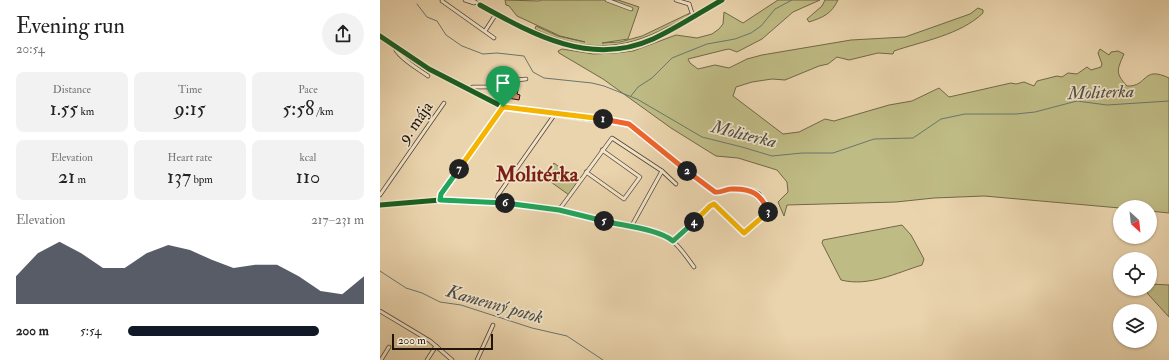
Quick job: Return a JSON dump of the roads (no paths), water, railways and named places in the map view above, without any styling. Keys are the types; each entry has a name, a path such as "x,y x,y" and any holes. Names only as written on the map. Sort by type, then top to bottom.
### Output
{"street":[{"path":"465,0 480,5"},
{"path":"472,0 496,14 553,41 568,46 592,50 611,50 652,40 722,0"},
{"path":"607,0 631,9"},
{"path":"676,0 689,4"},
{"path":"691,0 689,4 693,16"},
{"path":"442,1 494,38"},
{"path":"485,31 496,14"},
{"path":"380,36 429,69 503,107 629,124 710,189 717,192 731,189 755,192 759,194 769,212"},
{"path":"394,46 394,50 428,76"},
{"path":"468,90 473,87 488,87 506,80 526,79"},
{"name":"9. mája","path":"380,195 444,103"},
{"path":"440,200 441,194 503,107"},
{"path":"496,202 498,195 555,114"},
{"path":"559,210 612,138 662,171 676,184"},
{"path":"586,172 624,199 640,177 602,150"},
{"path":"631,227 662,171"},
{"path":"380,205 440,200 496,202 559,210 667,236 673,241 694,267"},
{"path":"673,241 712,204 744,233 773,209"},
{"path":"380,311 436,346 452,360"},
{"path":"477,360 492,325"},
{"path":"428,360 436,346"},
{"path":"381,358 389,347"}],"waterway":[{"path":"631,96 638,87 652,78 672,58 707,44 735,39 751,33 761,26 775,9 792,0"},
{"name":"Moliterka","path":"417,4 427,17 437,21 446,35 462,46 483,54 497,53 524,56 533,72 544,78 592,83 604,86 637,99 702,137 772,156 802,153 833,153 874,139 913,138 941,119 965,114 1016,114 1035,112 1077,101 1107,105 1169,101"},
{"name":"Kamenný potok","path":"380,271 406,288 422,293 440,302 461,305 532,328 567,336 603,360"}],"district":[{"name":"Molitérka","path":"537,174"}]}
